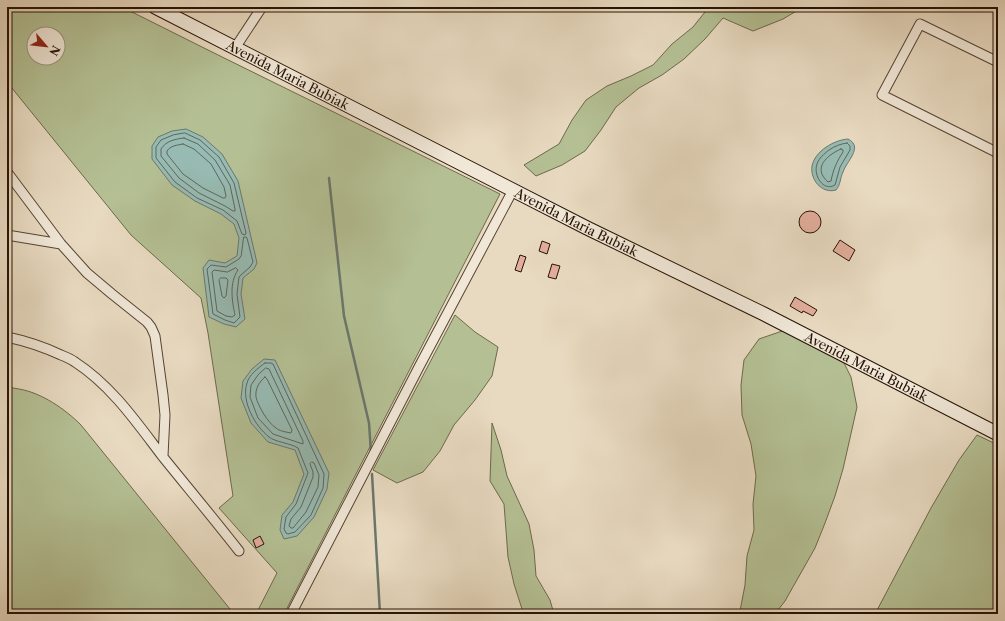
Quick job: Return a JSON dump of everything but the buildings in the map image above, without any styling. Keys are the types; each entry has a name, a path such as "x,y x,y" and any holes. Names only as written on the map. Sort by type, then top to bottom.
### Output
{"street":[{"name":"Avenida Maria Bubiak","path":"155,7 587,228 764,314 998,434"},
{"path":"235,48 262,7"},
{"path":"998,62 920,24 882,95 998,153"},
{"path":"7,172 61,244 87,273 151,326 155,336 163,395 163,456"},
{"path":"291,614 513,190"},
{"path":"7,235 61,244"},
{"path":"7,337 45,348 74,361 94,376 117,398 239,551"}],"green space":[{"path":"7,7 122,7 500,194 284,614 256,614 277,573 219,508 233,496 208,333 201,298 131,235 7,82"},
{"path":"709,7 803,7 783,19 753,31 723,18 705,39 684,59 662,75 639,88 616,107 585,151 562,165 536,176 524,165 559,144 572,120 586,100 607,86 653,65 672,44 693,27"},
{"path":"455,315 475,332 498,347 492,376 475,400 454,425 440,451 423,472 397,483 373,470"},
{"path":"788,329 839,353 851,377 857,407 843,469 825,523 815,548 785,601 775,614 738,614 740,611 745,585 747,556 754,530 753,504 756,476 751,444 742,415 741,385 744,360 759,339"},
{"path":"7,387 28,391 53,402 81,425 234,614 7,614"},
{"path":"492,423 501,450 507,476 529,524 534,550 536,576 550,600 554,614 525,614 522,609 514,584 508,557 504,504 490,481"},
{"path":"977,435 998,445 998,614 875,614 931,508 959,460"}],"water":[{"path":"186,129 203,137 222,154 238,181 257,263 254,269 243,278 241,294 245,319 236,327 224,324 209,317 203,268 209,260 225,263 237,256 239,238 234,224 221,214 195,201 172,185 152,159 152,146 158,137 172,131"},
{"path":"848,139 853,142 853,155 842,174 838,188 831,191 826,190 815,181 812,171 814,161 826,147"},
{"path":"264,359 275,360 329,473 327,489 314,517 297,536 284,539 280,530 282,515 293,502 304,474 295,450 268,442 251,423 241,398 243,381 252,369"}],"waterway":[{"path":"329,178 344,316 369,423 371,453"},
{"path":"372,474 380,614"}]}
